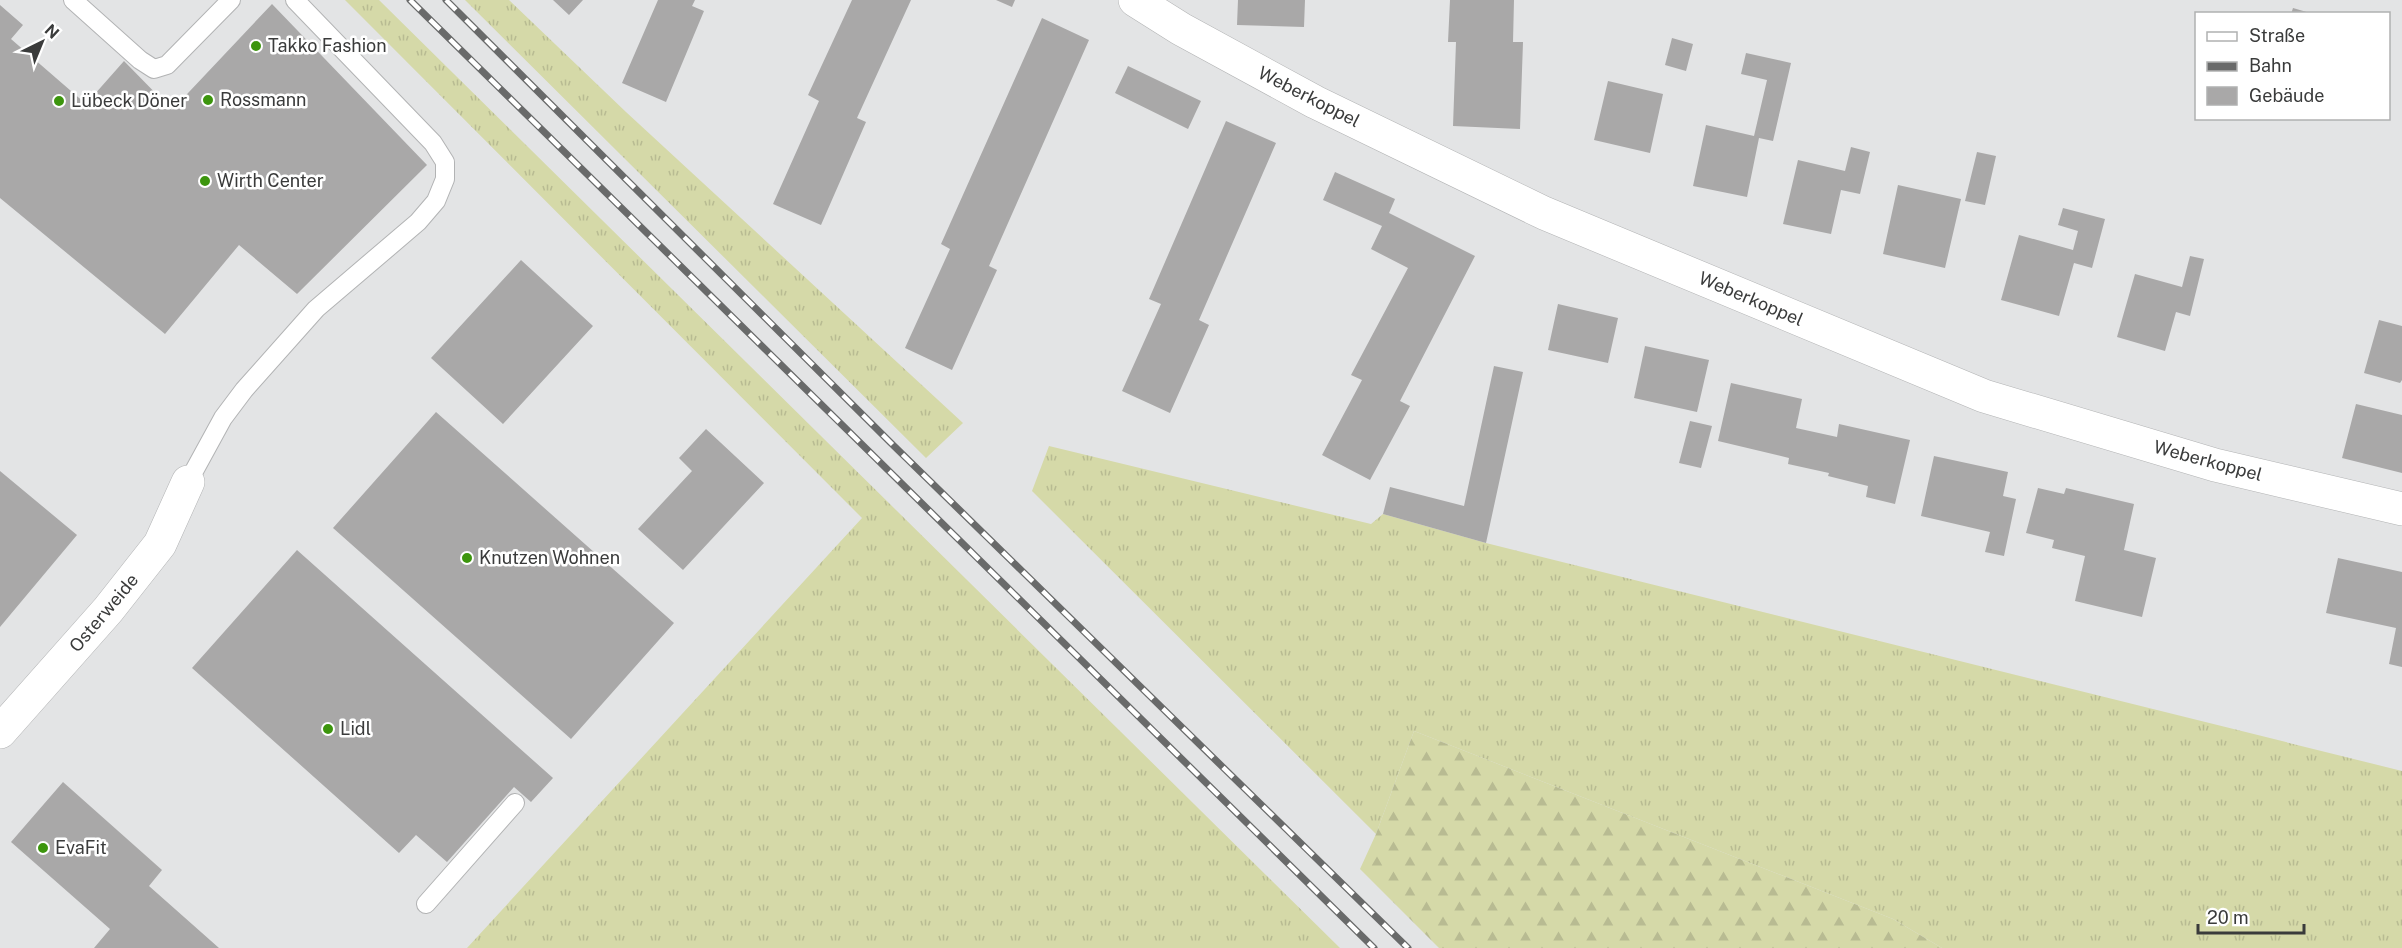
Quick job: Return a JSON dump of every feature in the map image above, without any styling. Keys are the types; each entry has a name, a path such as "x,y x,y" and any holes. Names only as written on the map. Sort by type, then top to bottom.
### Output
{"street":[{"name":"Weberkoppel","path":"1135,0 1181,29 1307,97 1544,213 1984,396 2215,465 2402,509"},
{"name":"Osterweide","path":"0,732 108,610 160,544 188,482"}],"lane":[{"path":"72,0 140,60 154,69 167,65 231,0"},
{"path":"188,482 223,418 243,390 316,309 418,222 436,201 445,180 445,162 433,143 295,0"},
{"path":"426,904 515,803"}],"green space":[{"path":"345,0 379,0 1340,948 467,948 862,518"},
{"path":"465,0 509,0 626,112 963,423 926,458"},
{"path":"1049,446 1371,524 1383,514 1486,543 2402,771 2402,948 1942,948 1893,919 1414,731 1376,834 1032,491"},
{"path":"1414,731 1893,919 1942,948 1439,948 1360,869 1376,834"}],"building":[{"path":"553,0 583,0 569,15"},
{"path":"658,0 695,0 692,6 704,11 666,102 622,83"},
{"path":"852,0 911,0 857,118 866,122 821,225 773,204 819,101 808,95"},
{"path":"996,0 1015,0 1012,7"},
{"path":"1238,0 1305,0 1304,27 1237,25"},
{"path":"1450,0 1514,0 1513,42 1523,42 1520,129 1453,126 1456,42 1448,42"},
{"name":"Wirth Center","path":"272,4 427,165 297,294 239,245 165,334 0,198 0,5 23,25 11,39 86,104 124,61 172,110"},
{"path":"2293,8 2307,12 2292,12"},
{"path":"1042,18 1089,40 989,266 997,270 952,370 905,348 950,249 941,244"},
{"path":"1672,38 1693,44 1686,71 1665,65"},
{"path":"1746,53 1791,63 1773,141 1759,138 1747,197 1693,186 1706,125 1754,136 1767,80 1741,74"},
{"path":"1128,66 1201,101 1188,129 1115,93"},
{"path":"1608,81 1663,94 1650,153 1594,140"},
{"path":"1226,121 1276,143 1199,320 1209,325 1170,413 1122,391 1161,304 1149,299"},
{"path":"1851,147 1870,152 1860,194 1841,190 1831,234 1783,224 1798,160 1845,171"},
{"path":"1977,152 1996,156 1985,205 1965,201"},
{"path":"1335,172 1395,199 1389,213 1475,256 1400,401 1410,406 1370,480 1322,455 1362,380 1351,375 1408,268 1371,249 1382,226 1323,200"},
{"path":"1898,185 1961,199 1945,268 1883,254"},
{"path":"2063,208 2105,219 2092,268 2074,263 2059,316 2001,300 2019,235 2073,250 2078,231 2058,225"},
{"path":"2190,256 2204,259 2190,316 2176,312 2165,351 2117,337 2135,274 2182,287"},
{"path":"521,260 593,326 503,424 431,358"},
{"path":"1558,304 1618,318 1608,363 1548,350"},
{"path":"2379,320 2402,326 2402,380 2400,383 2364,373"},
{"path":"1645,346 1709,360 1697,412 1634,398"},
{"path":"1494,366 1523,372 1486,543 1383,514 1390,487 1464,506"},
{"path":"1731,383 1802,399 1796,428 1837,437 1839,424 1910,440 1895,504 1866,497 1868,486 1828,476 1829,473 1788,464 1789,458 1718,441"},
{"path":"2356,404 2402,415 2402,473 2342,458"},
{"path":"436,412 674,623 571,739 333,528"},
{"path":"1690,421 1712,426 1701,468 1679,463"},
{"path":"706,429 764,483 683,570 638,529 692,471 679,458"},
{"path":"1934,456 2008,472 2003,496 2016,499 2004,556 1985,552 1990,532 1921,516"},
{"path":"0,471 77,535 0,627"},
{"path":"2038,488 2064,494 2066,488 2134,504 2124,550 2156,558 2142,617 2075,601 2085,556 2052,548 2054,540 2026,533"},
{"path":"297,550 553,778 531,802 514,787 447,862 416,835 399,853 192,668"},
{"path":"2338,558 2402,572 2402,667 2389,664 2396,628 2326,613"},
{"path":"63,782 162,870 149,886 219,948 94,948 110,929 11,842"}],"railway":[{"path":"410,0 1374,948"},
{"path":"446,0 894,446 1408,948"}],"place":[{"name":"Takko Fashion","path":"256,46"},
{"name":"Rossmann","path":"208,100"},
{"name":"Lübeck Döner","path":"59,101"},
{"name":"Wirth Center","path":"205,181"},
{"name":"Knutzen Wohnen","path":"467,558"},
{"name":"Lidl","path":"328,729"},
{"name":"EvaFit","path":"43,848"}]}
